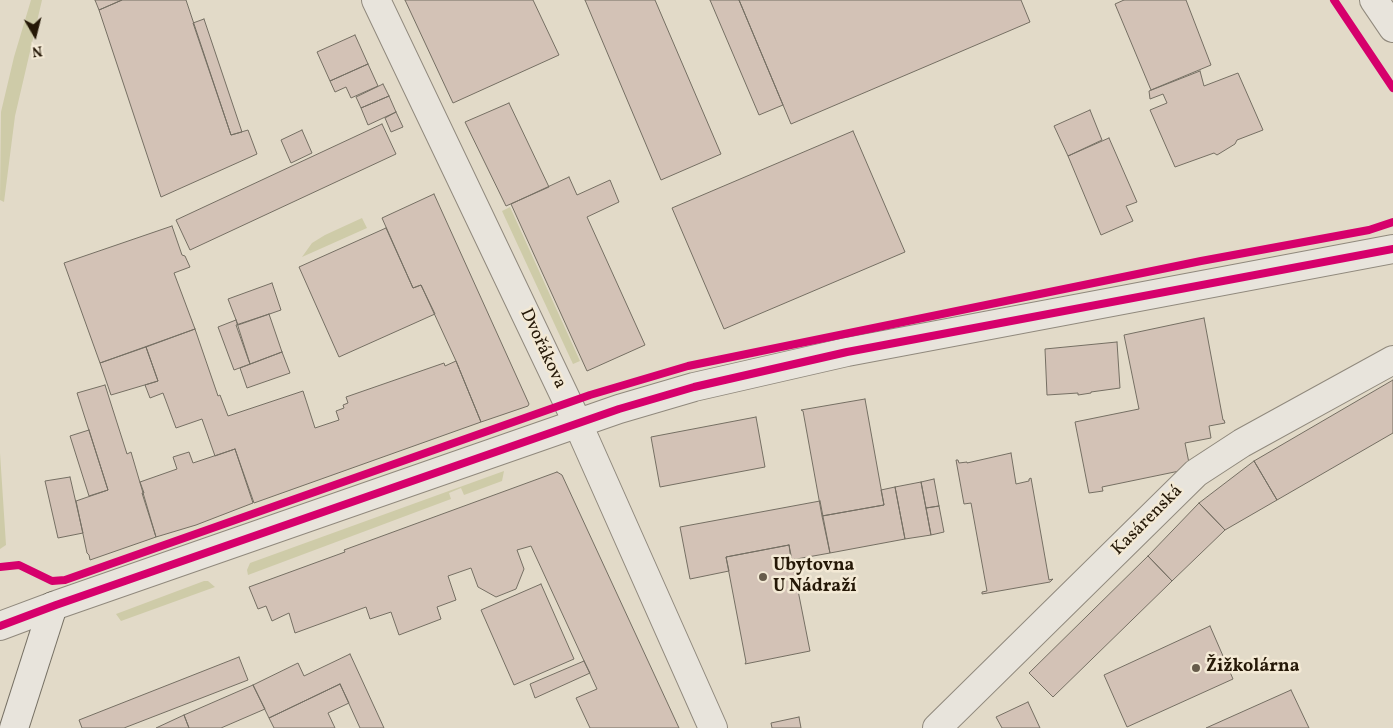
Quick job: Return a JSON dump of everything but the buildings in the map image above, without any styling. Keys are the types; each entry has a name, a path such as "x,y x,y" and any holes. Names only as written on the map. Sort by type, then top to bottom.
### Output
{"street":[{"name":"Dvořákova","path":"376,0 578,424 713,728"},
{"path":"1374,0 1393,28"},
{"path":"1360,255 1393,240"},
{"path":"0,626 578,424 694,387 847,352 1393,249"},
{"name":"Kasárenská","path":"937,728 1196,473 1242,443 1393,360"},
{"path":"14,728 53,606"}],"shaded area":[{"path":"31,0 42,0 15,116 4,202 0,200 1,112 14,57"},
{"path":"510,207 580,361 573,364 502,211"},
{"path":"362,218 367,228 302,257 312,243"},
{"path":"0,453 6,545 0,549"},
{"path":"504,471 502,481 464,495 461,488 449,493 451,499 248,575 247,570 250,563"},
{"path":"208,581 215,587 121,621 116,614"}],"cycle path":[{"path":"1334,0 1393,88"},
{"path":"0,567 19,565 52,581 65,580 590,395 688,366 1201,261 1369,230 1393,222"},
{"path":"0,626 619,409 694,387 847,352 1393,249"}],"place":[{"name":"Ubytovna U Nádraží","path":"763,577"},
{"name":"Žižkolárna","path":"1196,668"}]}
